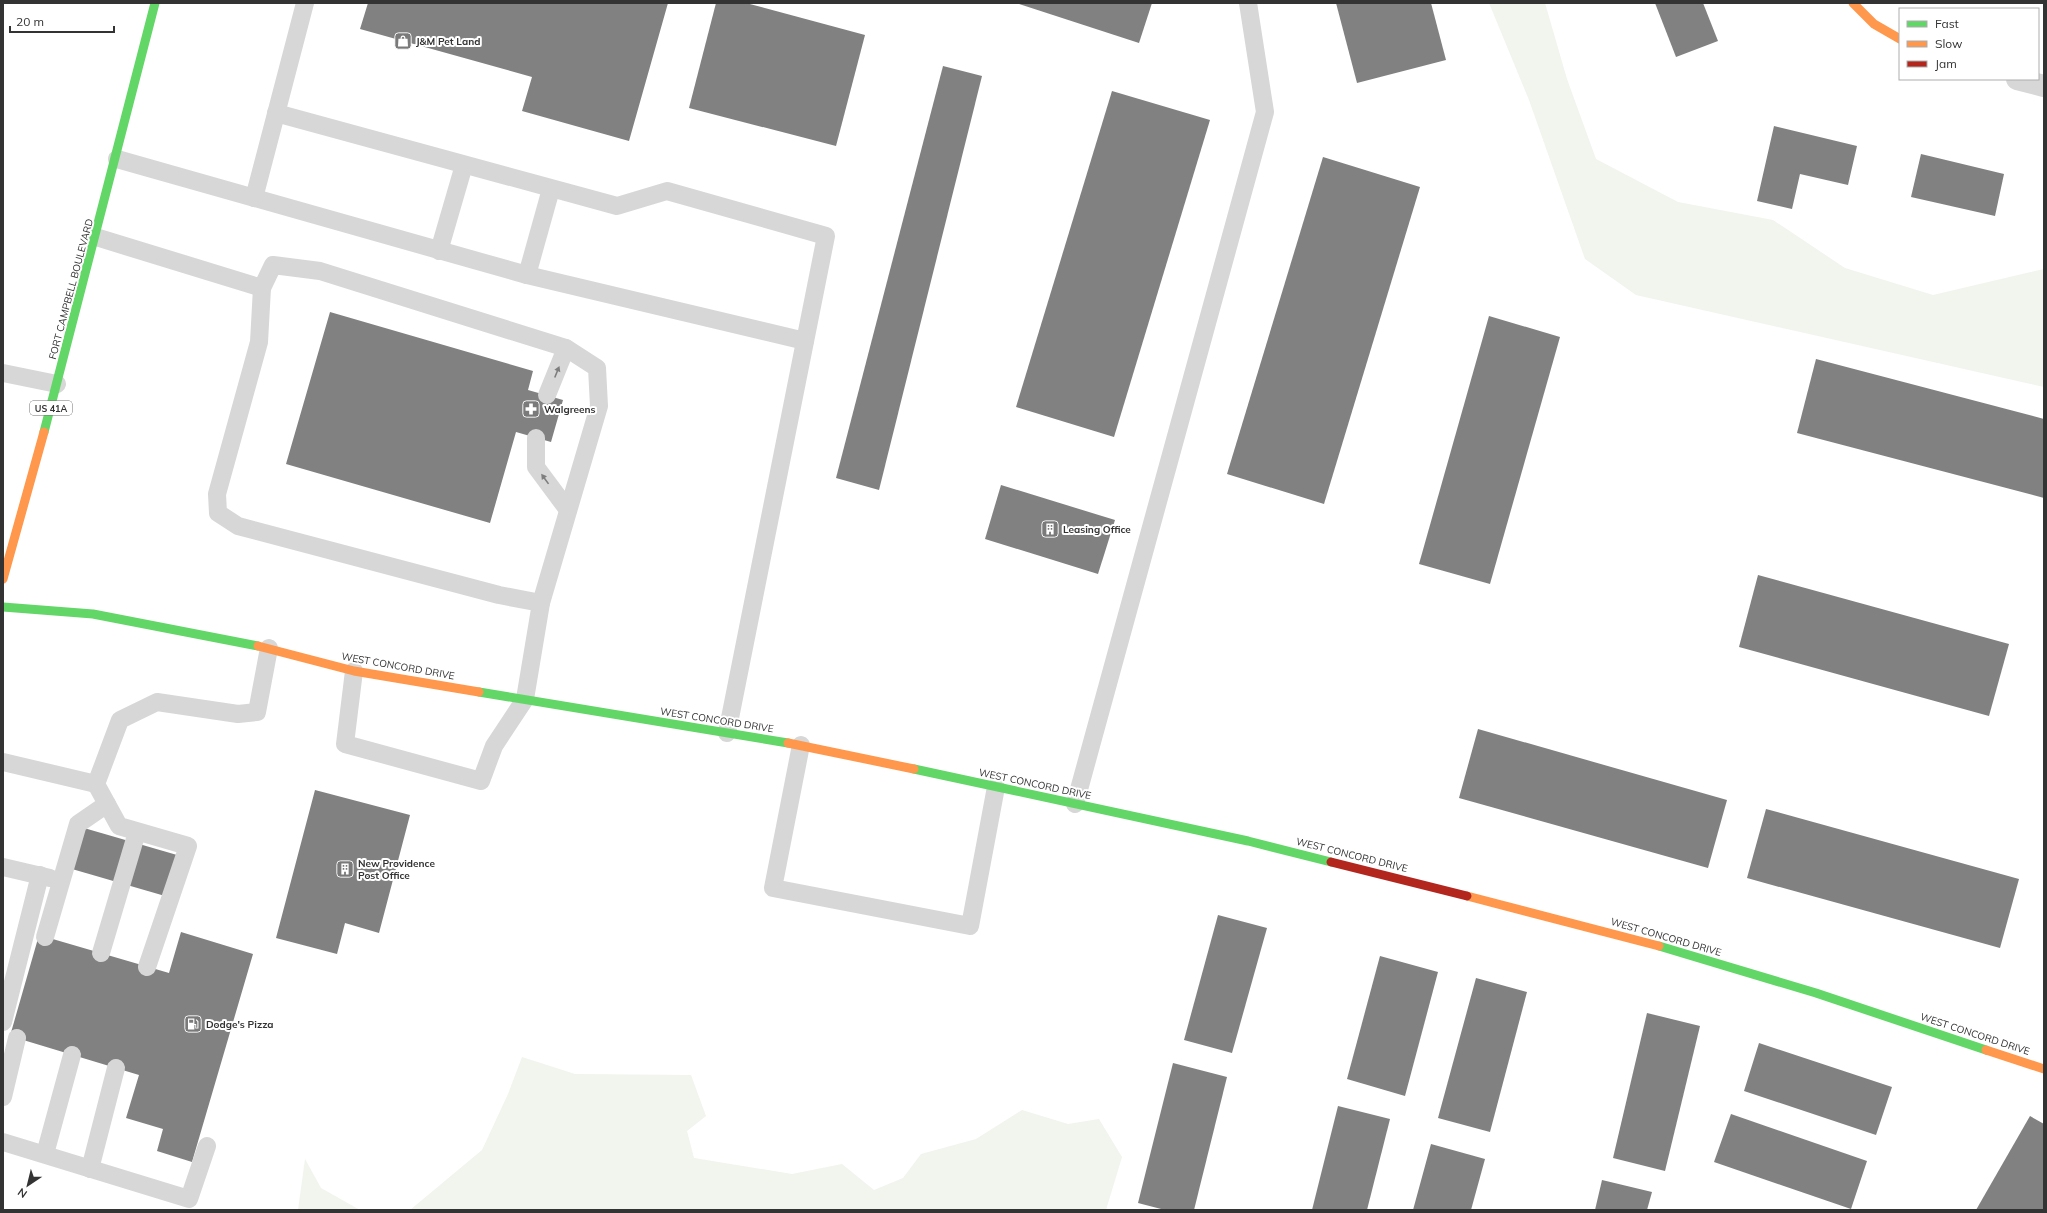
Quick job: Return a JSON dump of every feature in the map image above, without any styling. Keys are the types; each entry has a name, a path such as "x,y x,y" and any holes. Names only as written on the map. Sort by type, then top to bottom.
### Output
{"main road":[{"path":"1853,3 1874,24 1899,38"},
{"name":"FORT CAMPBELL BOULEVARD","path":"3,579 117,159 150,4"},
{"name":"WEST CONCORD DRIVE","path":"3,608 93,614 269,648 354,671 801,745 1248,841 1624,936 1816,993 2044,1069"}],"street":[{"path":"2021,80 2044,86"}],"lane":[{"path":"254,198 305,3"},
{"path":"1075,804 1265,112 1248,3"},
{"path":"276,113 617,206 667,191 826,236 727,733"},
{"path":"117,159 527,275 806,341"},
{"path":"439,251 464,165"},
{"path":"527,275 551,189"},
{"path":"96,237 262,288"},
{"path":"354,671 345,744 481,780 494,746 525,699 541,603 599,406 597,368 566,348 320,271 273,265 262,288 259,342 217,494 218,514 238,526 499,595 541,603"},
{"path":"547,395 566,348"},
{"path":"3,373 56,384"},
{"path":"536,438 536,467 568,510"},
{"path":"96,784 120,720 157,702 238,714 257,712 269,648"},
{"path":"801,745 773,888 970,926 996,787"},
{"path":"3,762 96,784 119,826 188,846 147,967"},
{"path":"45,937 78,824 107,804"},
{"path":"101,953 137,832"},
{"path":"3,866 62,882"},
{"path":"3,1022 40,875"},
{"path":"3,1097 12,1064 10,1043"},
{"path":"45,1154 72,1055"},
{"path":"90,1169 116,1068"},
{"path":"3,1142 189,1199 207,1146"}],"shaded area":[{"path":"1489,3 1545,3 1567,79 1596,159 1678,202 1773,220 1845,268 1933,295 2044,269 2044,387 1636,295 1585,259 1529,100"},
{"path":"522,1057 575,1074 691,1075 706,1116 687,1131 694,1158 792,1174 842,1164 874,1190 903,1178 921,1154 976,1139 1022,1110 1068,1124 1099,1119 1122,1157 1106,1210 410,1210 482,1150 508,1094"},
{"path":"305,1159 321,1188 360,1210 298,1210"}],"building":[{"path":"368,3 668,3 629,141 522,111 532,77 360,29"},
{"path":"716,3 746,3 865,35 836,146 689,108"},
{"path":"1016,3 1152,3 1139,43"},
{"path":"1336,3 1431,3 1446,60 1357,83"},
{"path":"1655,3 1703,3 1718,41 1676,57"},
{"path":"943,66 982,76 879,490 836,478"},
{"path":"1112,91 1210,120 1114,437 1016,407"},
{"path":"1774,126 1857,146 1848,185 1800,174 1792,209 1757,201"},
{"path":"1921,154 2004,174 1995,216 1911,197"},
{"path":"1323,157 1420,187 1324,504 1227,474"},
{"name":"Walgreens","path":"330,312 533,371 528,390 563,400 551,442 516,432 490,523 286,464"},
{"path":"1489,316 1560,337 1490,584 1419,564"},
{"path":"1816,359 2044,419 2044,498 1797,433"},
{"name":"Leasing Office","path":"1001,485 1115,520 1098,574 985,539"},
{"path":"1758,575 2009,644 1989,716 1739,647"},
{"path":"1478,729 1727,800 1708,868 1459,798"},
{"name":"New Providence Post Office","path":"315,790 410,815 379,933 345,923 337,954 276,938"},
{"path":"1766,809 2019,879 2000,948 1747,878"},
{"path":"84,828 177,855 165,896 72,869"},
{"path":"1218,915 1267,928 1232,1053 1184,1040"},
{"path":"181,932 253,954 192,1162 157,1151 163,1129 126,1118 139,1075 10,1036 39,935 169,973"},
{"path":"1380,956 1438,972 1405,1096 1347,1079"},
{"path":"1476,978 1527,992 1490,1132 1438,1118"},
{"path":"1647,1013 1700,1026 1665,1171 1613,1158"},
{"path":"1759,1043 1892,1087 1876,1135 1744,1091"},
{"path":"1173,1063 1227,1077 1194,1210 1165,1210 1138,1203"},
{"path":"1338,1106 1390,1119 1367,1210 1312,1210"},
{"path":"1731,1114 1867,1161 1851,1209 1714,1162"},
{"path":"2030,1116 2044,1124 2044,1210 1976,1210"},
{"path":"1431,1144 1485,1159 1471,1210 1413,1210"},
{"path":"1602,1180 1652,1192 1647,1210 1595,1210"}],"traffic: fast":[{"path":"44,432 155,3"},
{"path":"3,607 93,614 258,646"},
{"path":"479,692 788,743"},
{"path":"914,769 1248,841 1331,862"},
{"path":"1659,946 1816,993 1986,1050"}],"traffic: slow":[{"path":"1853,3 1874,24 1899,38"},
{"path":"3,579 44,432"},
{"path":"258,646 354,671 479,692"},
{"path":"788,743 914,769"},
{"path":"1467,896 1659,946"},
{"path":"1986,1050 2044,1069"}],"traffic: jam":[{"path":"1331,862 1467,896"}],"place":[{"name":"J&M Pet Land","path":"403,41"},
{"name":"Walgreens","path":"531,409"},
{"name":"Leasing Office","path":"1050,529"},
{"name":"New Providence Post Office","path":"345,869"},
{"name":"Dodge's Pizza","path":"193,1024"}]}
